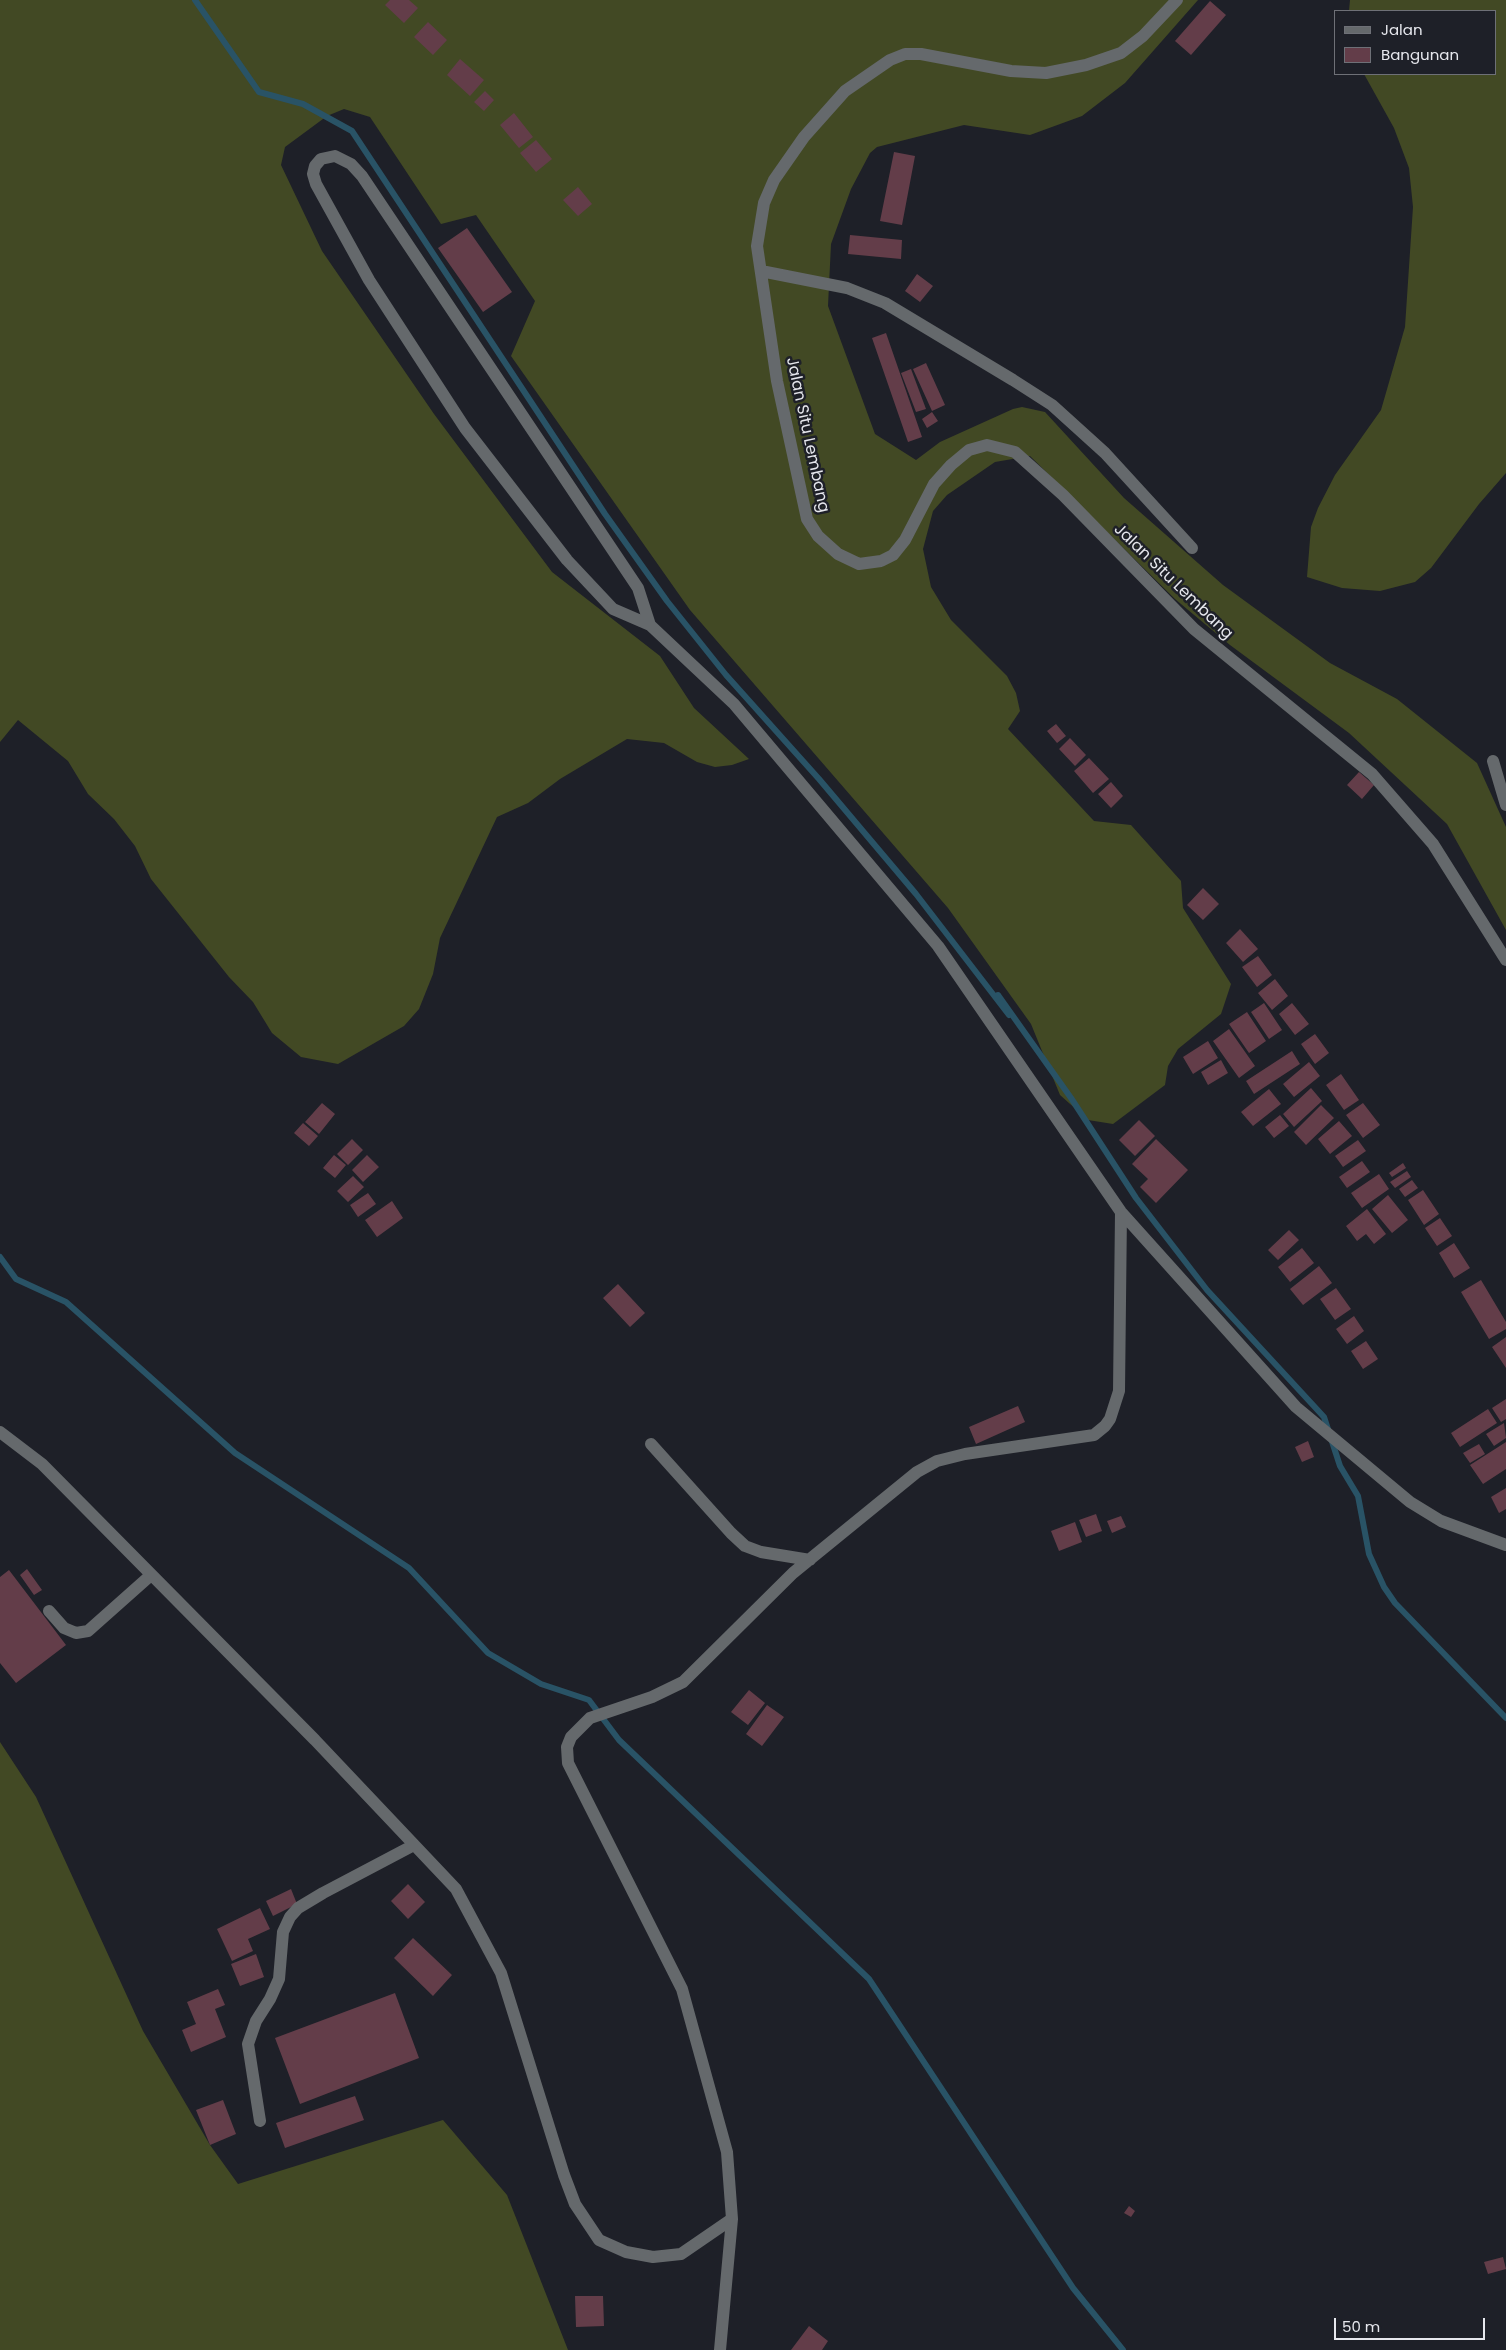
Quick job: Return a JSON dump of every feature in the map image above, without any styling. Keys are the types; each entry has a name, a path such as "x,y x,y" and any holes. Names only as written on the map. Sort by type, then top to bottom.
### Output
{"street":[{"name":"Jalan Situ Lembang","path":"1177,0 1143,36 1121,53 1086,65 1046,73 1011,71 922,54 905,54 890,60 845,91 804,137 774,180 764,202 757,246 777,381 808,519 818,536 838,554 860,564 881,561 893,555 905,540 934,484 951,465 969,450 987,445 1015,452 1063,495 1194,629 1372,774 1433,844 1506,960"},
{"path":"650,625 638,588 362,176 352,164 335,156 321,159 313,174 316,184 369,280 465,428 573,567 613,609 650,625 734,704 938,946 1121,1212 1296,1407 1410,1502 1441,1521 1506,1545"},
{"path":"761,271 847,288 885,303 1021,385 1052,405 1105,453 1192,548"},
{"path":"1492,761 1506,805"},
{"path":"720,2350 732,2219 728,2152 682,1989 568,1764 567,1747 571,1737 590,1718 652,1697 683,1682 793,1573 917,1472 938,1461 965,1454 1094,1434 1105,1426 1110,1420 1119,1391 1121,1212"},
{"path":"0,1432 42,1464 315,1740 456,1889 501,1973 564,2175 576,2204 600,2240 626,2252 653,2257 681,2254 732,2219"},
{"path":"651,1444 745,1546 761,1552 810,1560"},
{"path":"49,1611 64,1628 76,1633 88,1630 151,1575"},
{"path":"260,2121 248,2044 256,2021 270,1999 279,1979 283,1932 290,1917 298,1908 323,1893 414,1844"}],"green space":[{"path":"0,0 1198,0 1125,83 1082,116 1030,135 964,125 877,147 870,153 851,189 831,244 828,306 875,434 916,460 940,442 1013,409 1022,407 1045,412 1124,498 1223,585 1330,663 1397,699 1477,763 1506,827 1506,930 1447,824 1349,733 1230,645 1175,599 1030,456 995,462 947,495 933,511 923,549 931,587 951,620 1007,676 1016,693 1020,711 1008,729 1094,821 1131,825 1181,881 1183,908 1231,984 1221,1014 1178,1049 1168,1066 1165,1085 1113,1124 1088,1120 1060,1095 1031,1024 948,908 690,610 511,356 535,301 476,215 441,224 370,117 344,109 327,116 285,147 281,165 322,251 434,414 552,572 660,656 694,708 749,759 732,765 715,767 697,762 664,743 627,739 560,779 528,803 497,817 440,938 433,974 419,1009 404,1026 338,1064 301,1057 272,1033 253,1002 229,977 151,879 135,846 114,819 88,794 68,761 18,720 0,742"},
{"path":"1350,0 1506,0 1506,473 1479,504 1431,568 1415,582 1380,591 1342,588 1307,577 1311,527 1318,508 1335,475 1381,410 1405,327 1413,207 1409,168 1394,128 1365,75 1496,75 1496,10 1349,10"},
{"path":"0,1742 36,1797 143,2031 210,2145 238,2184 443,2120 507,2195 568,2350 0,2350"}],"building":[{"path":"390,0 409,0 418,8 404,23 385,5"},
{"path":"1210,1 1226,15 1191,55 1175,41"},
{"path":"428,22 447,40 433,55 414,37"},
{"path":"460,59 484,80 470,96 447,75"},
{"path":"485,91 494,100 484,111 474,102"},
{"path":"514,113 533,137 519,148 500,125"},
{"path":"536,140 552,159 536,172 520,153"},
{"path":"894,152 915,156 902,225 880,221"},
{"path":"578,187 592,204 578,216 563,200"},
{"path":"467,228 512,292 483,312 438,248"},
{"path":"850,235 902,240 901,259 848,254"},
{"path":"917,274 933,286 920,302 905,291"},
{"path":"886,333 922,437 908,442 872,338"},
{"path":"926,363 945,405 932,411 913,369"},
{"path":"911,369 926,409 916,412 901,373"},
{"path":"932,412 938,421 927,428 922,419"},
{"path":"1056,724 1066,736 1057,743 1047,731"},
{"path":"1070,738 1086,755 1075,766 1059,749"},
{"path":"1089,758 1109,779 1093,793 1074,771"},
{"path":"1359,772 1374,785 1362,799 1347,785"},
{"path":"1111,782 1123,796 1111,808 1098,794"},
{"path":"1203,888 1219,904 1203,920 1187,905"},
{"path":"1240,929 1258,949 1243,962 1226,943"},
{"path":"1258,956 1272,975 1257,987 1242,967"},
{"path":"1275,979 1288,996 1272,1010 1258,993"},
{"path":"1264,1003 1282,1030 1269,1039 1251,1012"},
{"path":"1292,1003 1309,1024 1295,1035 1279,1014"},
{"path":"1247,1012 1266,1041 1249,1053 1229,1024"},
{"path":"1229,1029 1255,1066 1239,1078 1213,1041"},
{"path":"1315,1034 1329,1053 1315,1064 1301,1044"},
{"path":"1208,1041 1218,1058 1193,1074 1183,1057"},
{"path":"1292,1051 1300,1064 1254,1094 1246,1081"},
{"path":"1221,1060 1228,1073 1208,1085 1201,1072"},
{"path":"1309,1062 1320,1076 1294,1097 1283,1084"},
{"path":"1341,1074 1359,1100 1344,1110 1326,1085"},
{"path":"1311,1088 1322,1101 1294,1127 1283,1114"},
{"path":"1269,1089 1281,1104 1253,1126 1241,1112"},
{"path":"322,1103 335,1114 319,1134 305,1122"},
{"path":"1363,1103 1380,1125 1363,1138 1346,1115"},
{"path":"1321,1105 1334,1118 1306,1145 1294,1132"},
{"path":"1280,1115 1289,1126 1274,1138 1265,1127"},
{"path":"1139,1120 1155,1136 1135,1156 1119,1140"},
{"path":"1339,1121 1352,1136 1330,1154 1318,1139"},
{"path":"303,1123 318,1136 309,1146 294,1133"},
{"path":"352,1139 363,1150 348,1165 337,1154"},
{"path":"1156,1139 1188,1170 1156,1203 1140,1187 1148,1179 1132,1164"},
{"path":"1358,1140 1366,1151 1343,1167 1335,1156"},
{"path":"334,1155 346,1165 335,1178 323,1168"},
{"path":"367,1155 379,1167 363,1182 352,1170"},
{"path":"1362,1161 1370,1172 1347,1188 1339,1177"},
{"path":"1403,1163 1406,1168 1392,1177 1389,1173"},
{"path":"1407,1171 1411,1177 1395,1188 1390,1182"},
{"path":"1379,1174 1389,1189 1362,1208 1351,1193"},
{"path":"353,1176 364,1187 348,1202 337,1191"},
{"path":"1412,1180 1418,1188 1405,1197 1399,1189"},
{"path":"1423,1190 1439,1214 1424,1225 1408,1200"},
{"path":"368,1193 376,1204 358,1217 350,1205"},
{"path":"1388,1195 1408,1220 1392,1233 1372,1209"},
{"path":"392,1201 403,1218 377,1237 365,1220"},
{"path":"1367,1209 1386,1234 1374,1244 1366,1234 1357,1241 1346,1226"},
{"path":"1440,1218 1452,1236 1437,1246 1425,1228"},
{"path":"1289,1230 1299,1240 1278,1260 1268,1250"},
{"path":"1454,1243 1470,1268 1454,1278 1439,1253"},
{"path":"1302,1248 1314,1263 1290,1282 1278,1267"},
{"path":"1319,1266 1332,1283 1303,1305 1290,1289"},
{"path":"1481,1280 1506,1322 1506,1329 1489,1339 1461,1292"},
{"path":"618,1284 645,1313 630,1327 603,1298"},
{"path":"1336,1288 1351,1309 1335,1320 1320,1299"},
{"path":"1354,1316 1364,1331 1347,1344 1336,1329"},
{"path":"1506,1337 1506,1368 1492,1347"},
{"path":"1366,1341 1378,1359 1363,1369 1351,1351"},
{"path":"1506,1399 1506,1419 1501,1422 1492,1408"},
{"path":"1018,1406 1025,1422 976,1444 969,1427"},
{"path":"1488,1409 1497,1423 1460,1447 1451,1433"},
{"path":"1504,1423 1506,1438 1494,1446 1486,1434"},
{"path":"1308,1441 1314,1457 1302,1462 1295,1447"},
{"path":"1506,1442 1506,1469 1483,1484 1470,1465"},
{"path":"1479,1444 1485,1454 1470,1463 1463,1453"},
{"path":"1506,1488 1506,1509 1499,1513 1491,1497"},
{"path":"1096,1514 1102,1531 1086,1537 1079,1520"},
{"path":"1121,1516 1126,1527 1112,1533 1107,1521"},
{"path":"1075,1522 1082,1542 1059,1551 1051,1531"},
{"path":"27,1569 42,1590 34,1595 20,1575"},
{"path":"9,1570 66,1645 16,1683 0,1663 0,1577"},
{"path":"749,1690 765,1703 748,1725 731,1712"},
{"path":"767,1705 784,1717 762,1746 746,1734"},
{"path":"408,1884 425,1902 408,1919 391,1901"},
{"path":"291,1889 297,1904 273,1916 266,1901"},
{"path":"260,1908 270,1929 248,1939 253,1951 232,1961 217,1929"},
{"path":"413,1938 452,1975 433,1996 394,1958"},
{"path":"256,1954 264,1977 240,1986 231,1964"},
{"path":"218,1989 225,2005 215,2009 226,2037 191,2052 182,2030 196,2024 187,2002"},
{"path":"395,1993 419,2058 300,2104 275,2038"},
{"path":"355,2096 364,2120 285,2148 276,2123"},
{"path":"223,2100 236,2134 210,2145 196,2110"},
{"path":"1129,2206 1135,2211 1131,2217 1124,2213"},
{"path":"1503,2257 1506,2269 1488,2274 1484,2262"},
{"path":"575,2296 603,2296 604,2326 576,2327"},
{"path":"809,2326 828,2341 822,2350 791,2350"}],"waterway":[{"path":"195,0 259,92 303,104 352,131 605,514 667,601 726,675 819,779 916,894 1009,1015 998,995 1071,1098 1136,1198 1207,1290 1324,1417 1340,1466 1358,1496 1369,1554 1384,1587 1395,1603 1506,1718"},
{"path":"0,1257 16,1279 66,1302 235,1453 409,1568 488,1653 541,1684 589,1700 619,1740 869,1979 1073,2288 1123,2350"}]}
